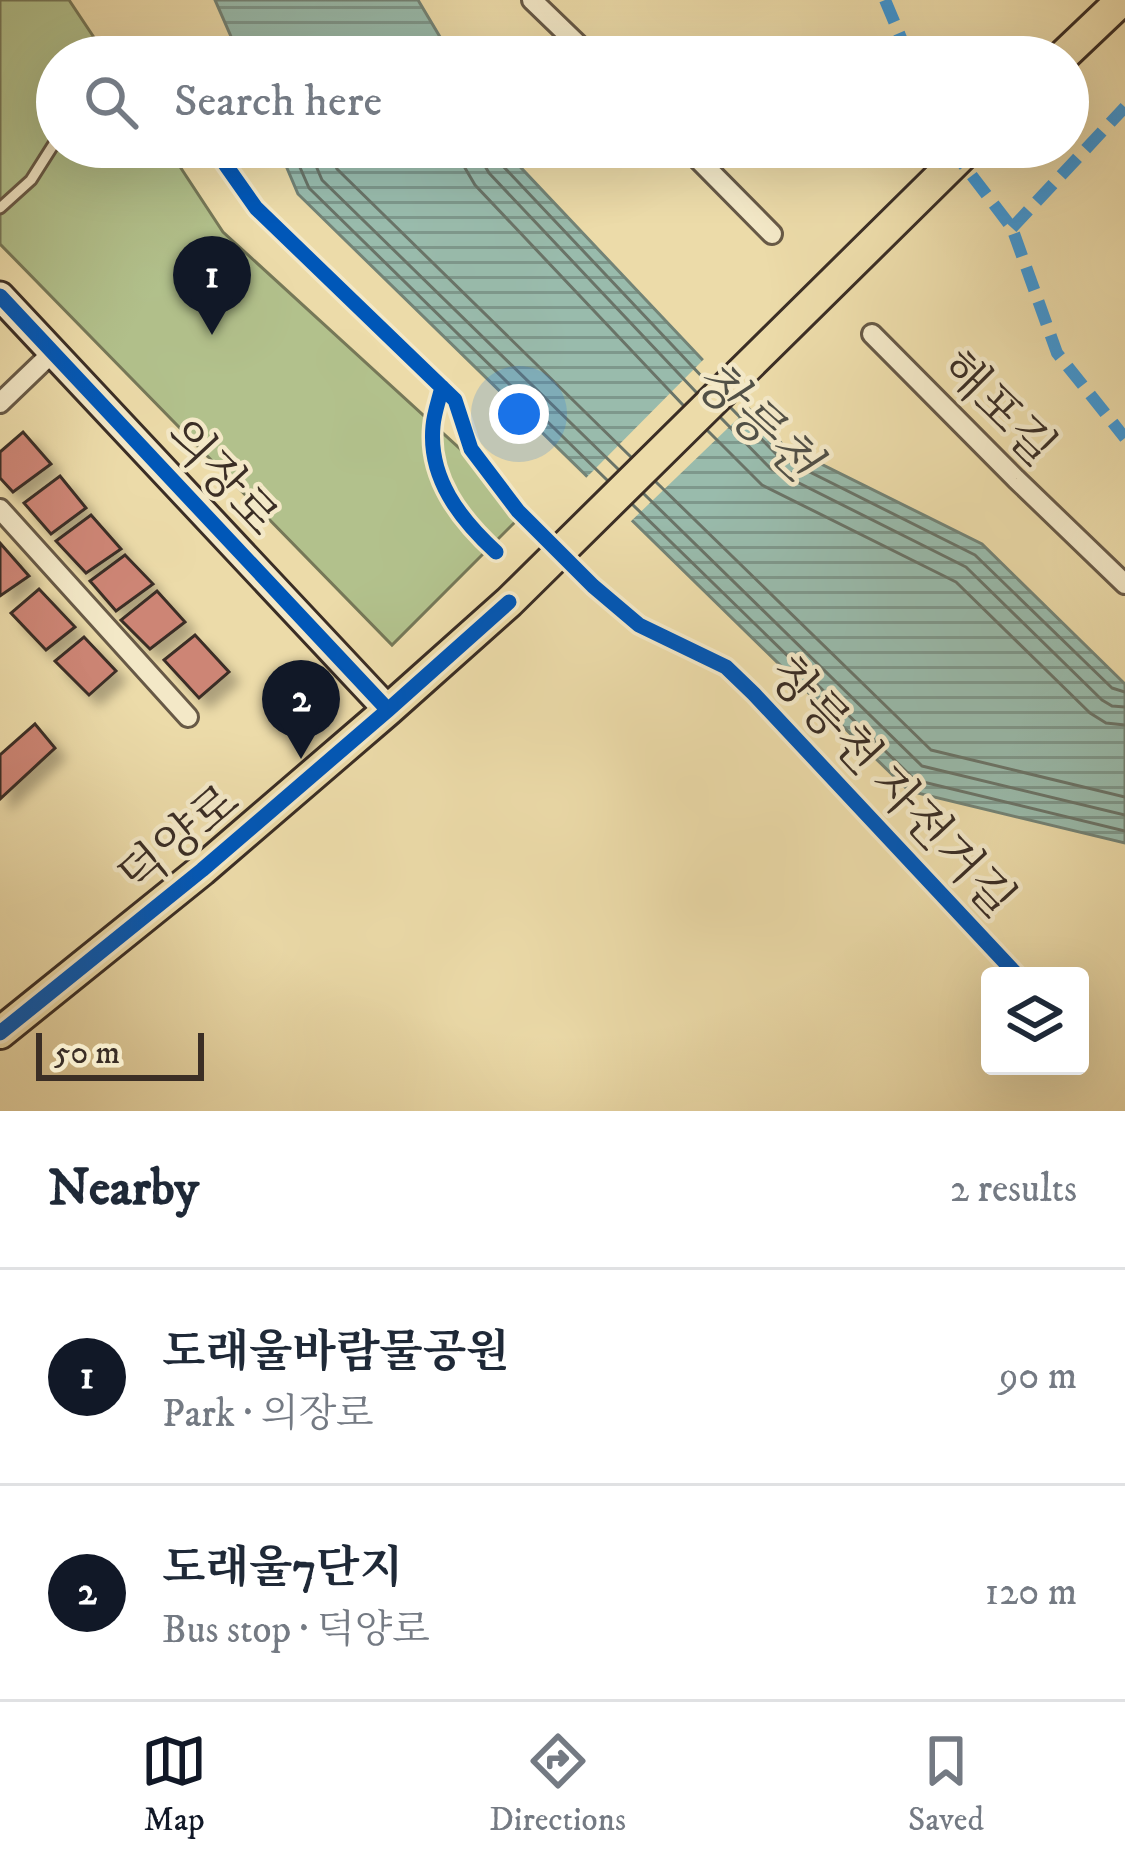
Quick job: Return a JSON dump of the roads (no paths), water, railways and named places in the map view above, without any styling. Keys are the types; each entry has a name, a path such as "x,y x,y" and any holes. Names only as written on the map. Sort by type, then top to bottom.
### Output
{"main road":[{"path":"1084,36 1122,0"},
{"name":"덕양로","path":"0,1033 202,870 508,602 949,168"}],"street":[{"path":"532,0 569,36"},
{"path":"707,168 772,234"},
{"name":"의장로","path":"0,296 388,710"},
{"name":"해포길","path":"872,334 1125,584"},
{"path":"0,403 52,352"},
{"path":"0,509 188,717"}],"lane":[{"path":"0,208 39,168"}],"water":[{"path":"215,0 418,0 439,36 231,36"},
{"name":"창릉천","path":"287,168 521,168 783,445 982,544 1125,684 1125,843 909,791 298,194"}],"place":[{"name":"도래울바람물공원","path":"212,335"},
{"name":"도래울7단지","path":"301,759"}]}
